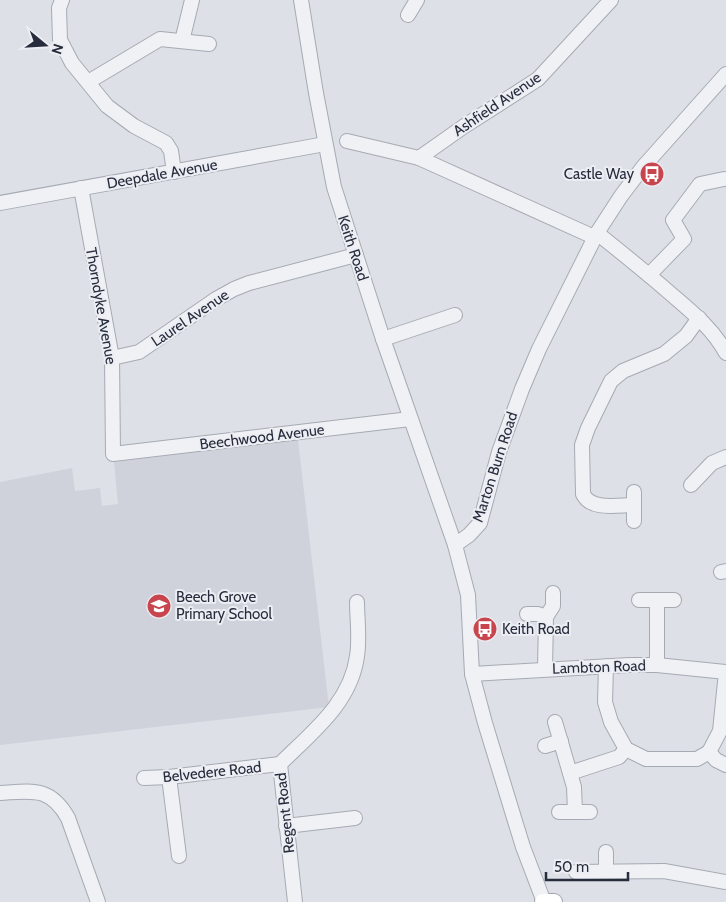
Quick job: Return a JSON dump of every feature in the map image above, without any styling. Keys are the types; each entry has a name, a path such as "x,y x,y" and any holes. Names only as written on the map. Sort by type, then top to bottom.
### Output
{"main road":[{"path":"544,902 554,902"}],"street":[{"path":"62,0 59,8 60,40 72,63 107,106 134,126 166,143 171,152 174,172"},
{"path":"182,41 192,0"},
{"name":"Keith Road","path":"301,0 334,187 410,419 455,545"},
{"path":"408,15 417,0"},
{"name":"Ashfield Avenue","path":"419,158 538,79 611,0"},
{"path":"88,82 160,39 209,44"},
{"name":"Marton Burn Road","path":"455,545 469,535 480,523 499,452 522,389 539,349 595,235 643,167 726,74"},
{"path":"347,141 419,158 595,235 649,275 698,318 718,338 726,353"},
{"name":"Deepdale Avenue","path":"0,203 325,144"},
{"path":"649,275 684,239 673,220 700,184 724,179"},
{"name":"Thorndyke Avenue","path":"81,188 112,358 113,454"},
{"name":"Laurel Avenue","path":"112,358 139,352 216,298 234,288 356,255"},
{"path":"383,339 455,316"},
{"path":"634,521 634,498 595,505 588,502 583,494 582,446 588,428 611,380 623,371 664,354 686,336 698,318"},
{"name":"Beechwood Avenue","path":"113,454 410,419"},
{"path":"691,485 712,463 726,457"},
{"path":"455,545 468,596 472,674 484,723 523,847 544,902"},
{"path":"545,670 546,617 554,606 553,593"},
{"path":"638,600 674,600"},
{"path":"657,600 657,665"},
{"name":"Regent Road","path":"296,902 280,764 333,711 349,688 357,656 357,602"},
{"path":"527,614 538,614 546,617"},
{"name":"Lambton Road","path":"472,674 657,665 726,672"},
{"path":"606,666 605,702 611,722 626,749 646,759 697,759 709,752 720,731 726,672"},
{"path":"555,722 574,787 575,812"},
{"path":"545,746 561,742"},
{"path":"570,773 619,757 626,749"},
{"path":"709,752 716,760 726,765"},
{"name":"Belvedere Road","path":"144,778 169,777 280,764"},
{"path":"169,777 179,856"},
{"path":"0,792 34,791 48,795 61,805 68,818 98,902"},
{"path":"559,812 590,812"},
{"path":"286,826 355,818"},
{"path":"606,852 606,871"},
{"path":"576,872 664,871 726,882"}],"shaded area":[{"name":"Beech Grove Primary School","path":"298,440 329,707 0,745 0,482 72,468 75,491 100,488 102,506 118,504 114,462"}],"place":[{"name":"Castle Way","path":"652,174"},
{"name":"Beech Grove Primary School","path":"159,606"},
{"name":"Keith Road","path":"485,629"}]}
